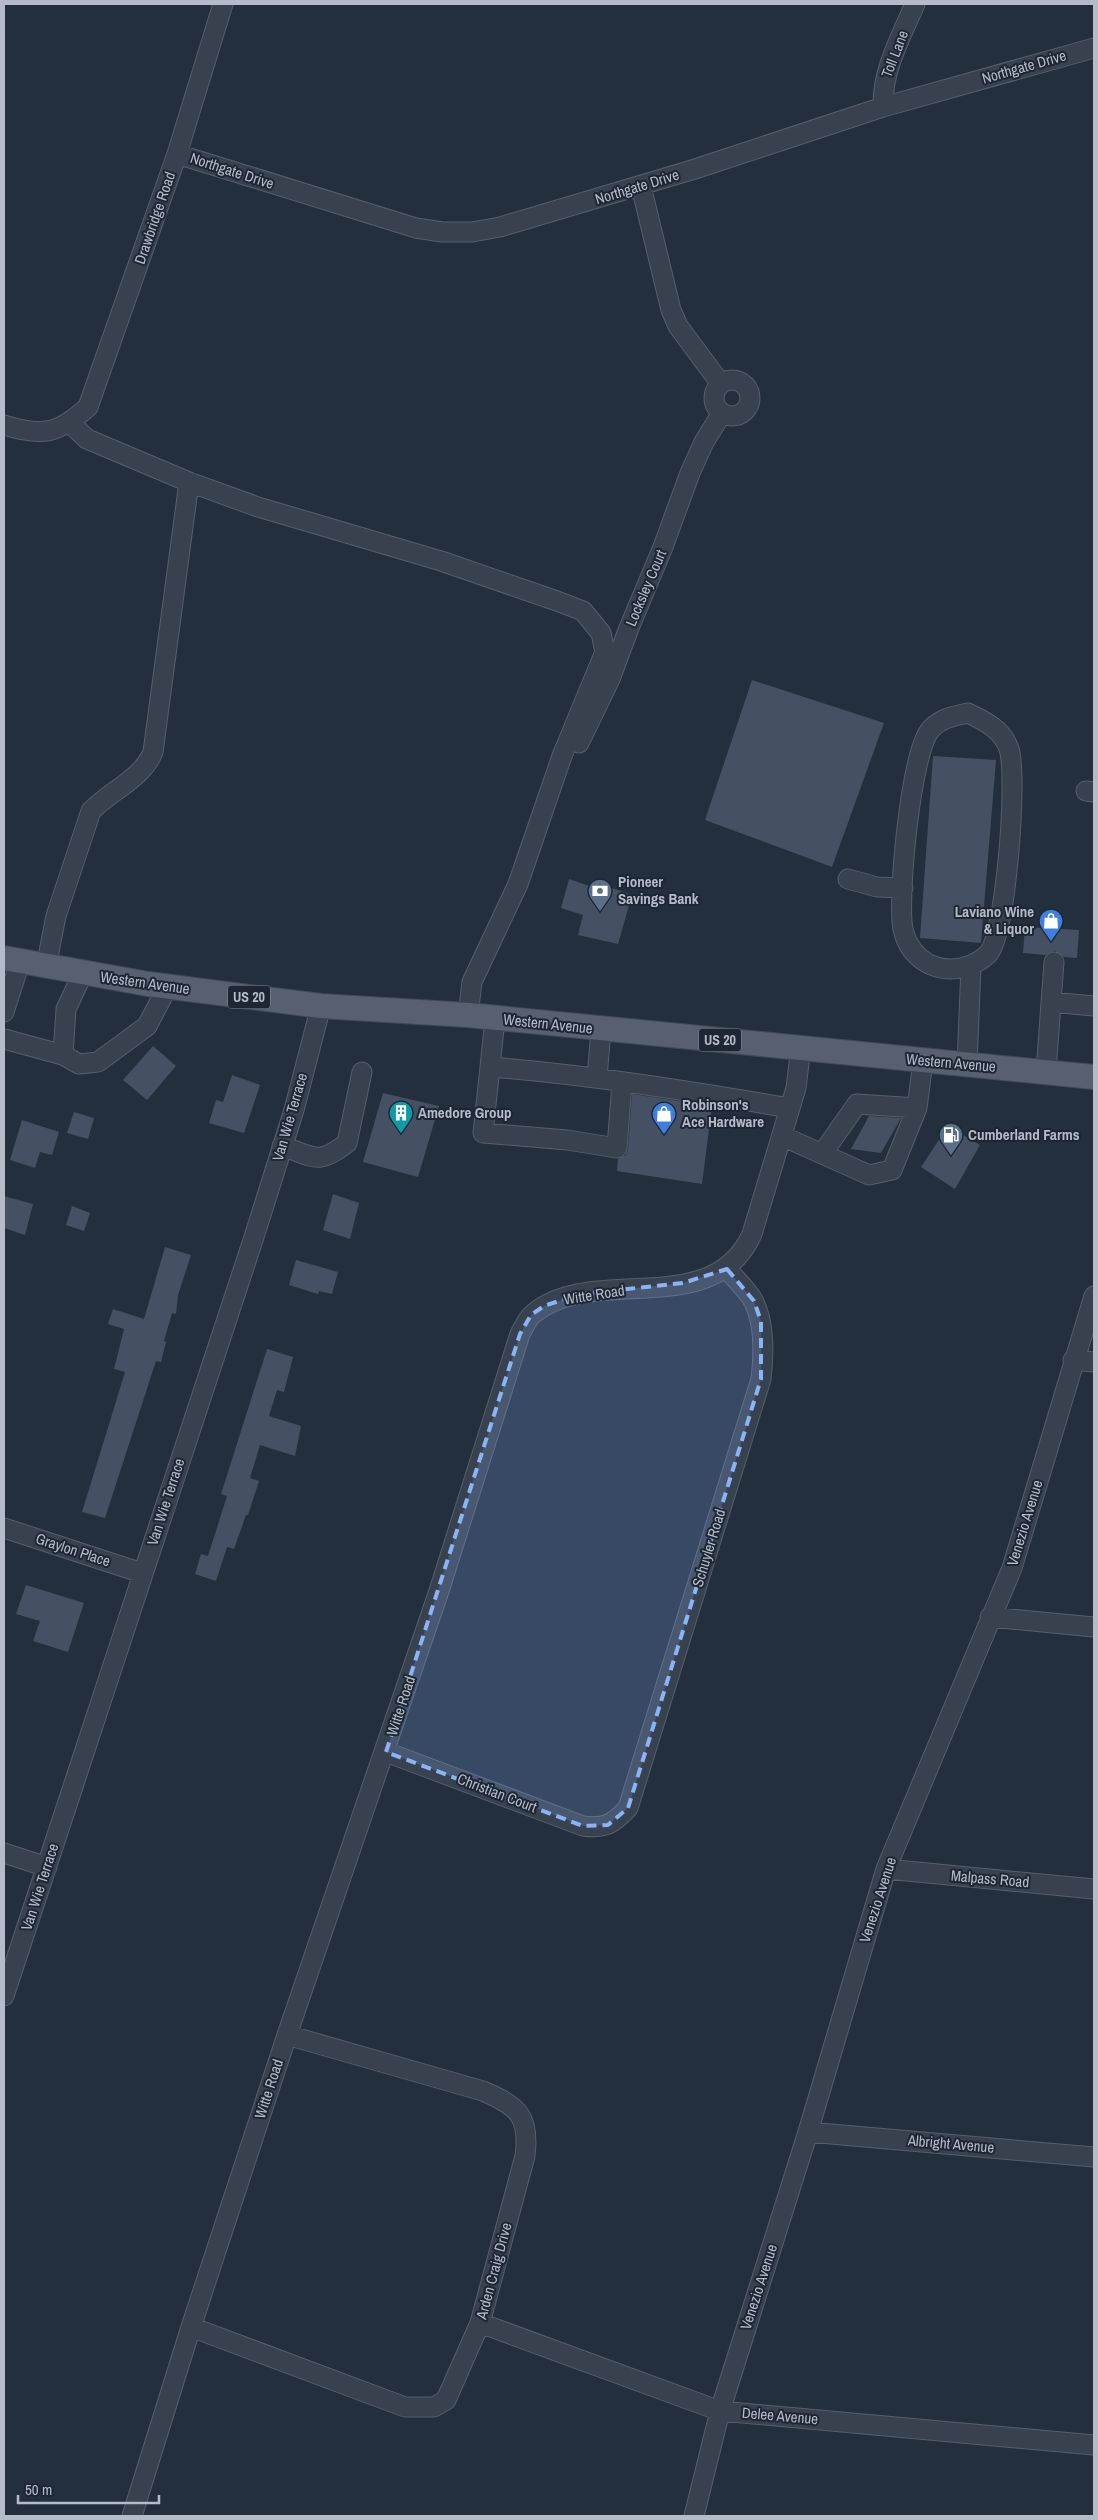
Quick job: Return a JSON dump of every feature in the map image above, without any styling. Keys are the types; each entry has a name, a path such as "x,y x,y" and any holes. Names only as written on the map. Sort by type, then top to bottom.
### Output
{"main road":[{"name":"Western Avenue","path":"12,960 83,974 321,1006 468,1016 1094,1077"}],"street":[{"name":"Drawbridge Road","path":"70,423 88,407 103,368 177,154 223,4"},
{"name":"Toll Lane","path":"883,107 883,88 886,73 915,4"},
{"name":"Northgate Drive","path":"177,154 393,222 442,232 472,232 500,227 641,186 883,107 1094,48"},
{"path":"641,186 671,310 682,332 721,384"},
{"path":"726,381 739,381 748,389 750,395 748,407 744,412 733,416 722,413 718,410 714,399 717,388 726,381"},
{"name":"Locksley Court","path":"562,756 578,745 587,730 663,547 690,473 704,442 722,413"},
{"path":"4,425 37,432 50,431 70,423 86,439 189,482 258,508 441,561 582,611 601,633 605,652 562,756 518,884 472,982 468,1016"},
{"path":"46,967 56,916 91,810 143,770 154,752 189,482"},
{"path":"968,713 991,724 1009,748 1013,778 1000,928 989,953 971,966 950,969 926,964 911,949 903,930 901,910 912,790 920,753 930,730 946,718 968,713"},
{"path":"848,879 877,887 903,888"},
{"path":"4,1012 12,960"},
{"path":"1046,1072 1054,962"},
{"path":"967,1065 971,966"},
{"path":"62,1055 66,1009 83,974"},
{"path":"4,1039 62,1055 79,1064 98,1062 147,1026 168,986"},
{"path":"1051,1002 1094,1006"},
{"name":"Van Wie Terrace","path":"4,1996 282,1146 321,1006"},
{"path":"496,1019 483,1133 567,1140 617,1148 622,1082"},
{"path":"597,1078 601,1030"},
{"name":"Witte Road","path":"132,2516 191,2327 288,2035 386,1752 520,1334 531,1316 544,1306 580,1294 683,1283 704,1279 727,1269 746,1248 752,1234 796,1088 801,1047"},
{"path":"782,1136 870,1175 892,1170 917,1108 924,1061"},
{"path":"490,1067 597,1078 790,1108"},
{"path":"282,1146 320,1159 332,1155 347,1143 362,1072"},
{"path":"822,1154 857,1104 917,1108"},
{"name":"Schuyler Road","path":"608,1825 628,1808 762,1379 764,1361 761,1321 754,1301 727,1269"},
{"name":"Venezio Avenue","path":"694,2516 720,2411 808,2132 886,1869 1012,1568 1073,1360 1094,1296"},
{"path":"1073,1360 1094,1362"},
{"name":"Graylon Place","path":"4,1528 142,1573"},
{"path":"990,1617 1094,1627"},
{"name":"Christian Court","path":"386,1752 583,1826 599,1828 608,1825"},
{"path":"4,1853 47,1867"},
{"name":"Malpass Road","path":"886,1869 1094,1889"},
{"name":"Arden Craig Drive","path":"191,2327 405,2407 434,2408 446,2400 480,2323 525,2156 528,2135 518,2111 502,2099 483,2091 288,2035"},
{"name":"Albright Avenue","path":"808,2132 1094,2157"},
{"name":"Delee Avenue","path":"480,2323 720,2411 1094,2445"}],"highlighted area":[{"path":"727,1269 754,1301 761,1321 761,1379 628,1808 608,1825 583,1826 386,1752 520,1334 531,1315 544,1306 580,1294 683,1283"}],"building":[{"path":"752,680 884,723 832,867 705,820"},
{"path":"933,756 996,760 981,943 920,938"},
{"name":"Pioneer Savings Bank","path":"569,879 592,887 592,881 632,895 618,944 578,935 583,915 561,908"},
{"name":"Laviano Wine & Liquor","path":"1025,927 1079,930 1077,958 1064,957 1055,951 1045,955 1023,953"},
{"path":"153,1046 176,1066 147,1100 123,1080"},
{"path":"232,1075 260,1085 244,1133 209,1123 216,1100 223,1102"},
{"name":"Amedore Group","path":"383,1093 439,1106 418,1177 363,1162"},
{"name":"Robinson's Ace Hardware","path":"632,1094 712,1106 702,1184 617,1171 618,1159 626,1155 628,1149"},
{"path":"74,1112 94,1118 88,1139 67,1133"},
{"path":"869,1116 901,1118 881,1153 851,1149"},
{"path":"22,1120 59,1132 52,1155 40,1152 35,1168 10,1160"},
{"path":"948,1126 980,1145 955,1189 921,1167"},
{"path":"333,1194 359,1203 350,1239 323,1230"},
{"path":"4,1196 33,1204 25,1235 4,1228"},
{"path":"72,1206 90,1213 84,1231 66,1225"},
{"path":"165,1247 191,1255 178,1295 176,1314 172,1313 164,1341 166,1342 161,1362 156,1361 105,1518 82,1512 125,1372 114,1369 124,1329 108,1324 113,1309 144,1319"},
{"path":"296,1260 338,1272 332,1294 319,1291 318,1294 289,1285"},
{"path":"267,1349 293,1357 284,1392 277,1390 269,1416 301,1426 295,1456 260,1445 250,1478 259,1481 248,1515 246,1515 234,1549 227,1547 216,1581 195,1574 201,1554 208,1556 227,1496 221,1494"},
{"path":"26,1585 84,1603 68,1652 33,1641 40,1621 16,1614"}],"place":[{"name":"Pioneer Savings Bank","path":"600,912"},
{"name":"Laviano Wine & Liquor","path":"1051,942"},
{"name":"Amedore Group","path":"401,1134"},
{"name":"Robinson's Ace Hardware","path":"664,1135"},
{"name":"Cumberland Farms","path":"951,1156"}]}
